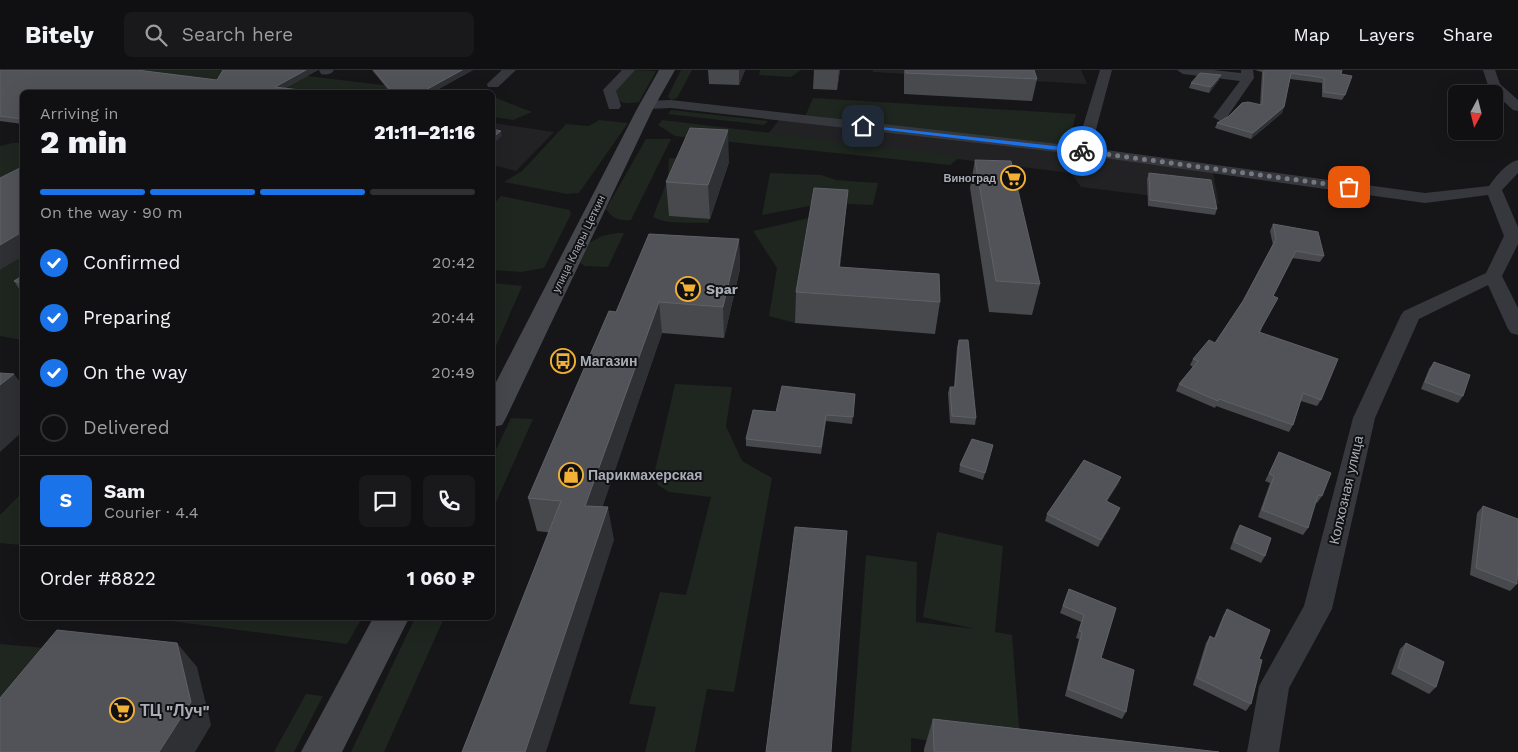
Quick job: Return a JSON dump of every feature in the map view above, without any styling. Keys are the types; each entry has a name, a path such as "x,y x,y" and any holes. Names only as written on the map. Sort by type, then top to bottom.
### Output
{"main road":[{"name":"улица Клары Цеткин","path":"495,412 667,70"},
{"path":"321,752 390,620"}],"street":[{"path":"493,84 510,70"},
{"path":"614,106 609,90 629,70"},
{"path":"1083,151 1106,70"},
{"path":"1183,70 1247,74 1220,116"},
{"path":"1489,70 1494,85 1518,107"},
{"path":"648,105 671,104 1083,151 1425,198 1494,190 1518,165"},
{"path":"1494,190 1513,236 1492,276 1518,328"},
{"name":"Колхозная улица","path":"1263,752 1274,686 1318,609 1364,418 1411,315 1492,276"}],"shaded area":[{"path":"128,70 259,70 423,90 294,90"},
{"path":"634,70 656,71 639,102 619,101 613,90"},
{"path":"681,70 692,70 677,98 671,100 668,96"},
{"path":"760,70 801,70 791,77 759,75"},
{"path":"873,70 1081,70 1087,84 873,72"},
{"path":"495,98 532,112 513,120 495,117"},
{"path":"813,98 1076,114 1068,145 805,117"},
{"path":"671,110 768,121 764,125 668,114"},
{"path":"780,119 1074,153 1213,172 1219,204 1081,187 1071,173 957,159 763,140"},
{"path":"599,120 628,123 579,193 567,194 504,182 522,171 566,124 589,126"},
{"path":"662,120 961,156 950,165 675,136 658,125"},
{"path":"495,123 554,132 516,171 495,166"},
{"path":"646,139 671,139 631,220 617,219 606,209"},
{"path":"20,143 20,190 0,200 0,146"},
{"path":"669,158 689,159 669,216 710,219 708,223 673,222 653,217 668,179"},
{"path":"770,173 821,175 836,180 878,183 873,205 825,203 762,215"},
{"path":"501,196 570,210 571,214 544,268 521,272 495,270 495,203"},
{"path":"813,217 795,323 769,316 777,268 753,231"},
{"path":"624,233 608,267 585,266 580,263 589,243 602,236"},
{"path":"20,258 20,340 0,336 0,270"},
{"path":"495,283 522,286 495,348"},
{"path":"675,384 732,387 726,426 742,461 772,478 734,692 707,689 695,752 645,752 656,707 629,704 660,592 686,595 711,497 669,492 658,485 654,475"},
{"path":"511,418 533,419 495,504 495,452"},
{"path":"20,495 20,545 0,543 0,515"},
{"path":"937,532 1003,546 995,632 1012,635 1021,752 1005,752 911,738 911,752 851,752 866,555 917,562 916,622 975,629 923,617"},
{"path":"163,620 361,620 347,644"},
{"path":"414,620 443,620 384,752 351,752"},
{"path":"0,644 67,650 0,731"},
{"path":"306,694 323,696 294,752 274,752"}],"building":[{"path":"0,70 137,70 217,80 223,70 306,70 275,87 300,90 20,90 20,119 0,116"},
{"path":"374,70 462,70 426,90 390,90"},
{"path":"906,70 1034,70 1037,79 906,73"},
{"path":"1264,70 1342,70 1341,74 1352,76 1345,95 1324,92 1324,78 1291,73 1284,107 1253,133 1217,123 1229,116 1242,103 1248,102 1262,105"},
{"path":"1200,73 1221,75 1211,87 1191,83"},
{"path":"690,128 728,130 708,185 666,182"},
{"path":"495,130 501,131 495,136"},
{"path":"975,160 1011,161 1040,284 996,281"},
{"path":"20,168 20,233 0,245 0,178"},
{"path":"1149,173 1211,180 1217,209 1150,200"},
{"path":"814,188 848,190 839,267 939,274 940,302 796,292"},
{"path":"1273,224 1318,232 1324,256 1296,251 1273,296 1278,298 1259,332 1338,359 1321,400 1303,393 1293,425 1219,399 1218,401 1179,384 1198,361 1193,359 1209,340 1215,343 1243,301 1276,239"},
{"path":"649,234 739,239 723,307 659,302 585,506 608,507 525,752 462,752 561,501 528,498 609,311 616,312"},
{"path":"20,277 20,282 14,281"},
{"path":"959,340 968,340 976,418 952,416 950,387 955,387"},
{"path":"1434,362 1470,375 1463,396 1425,382"},
{"path":"0,373 14,374 0,385"},
{"path":"782,386 855,394 853,417 826,415 821,447 746,439 753,410 776,412"},
{"path":"972,439 993,445 985,473 960,465"},
{"path":"1279,452 1331,473 1322,496 1318,495 1308,528 1262,510 1274,476 1269,474"},
{"path":"1084,460 1121,477 1106,501 1120,508 1101,540 1047,514"},
{"path":"1483,506 1518,519 1517,584 1476,568"},
{"path":"1240,525 1271,538 1265,556 1234,542"},
{"path":"795,527 847,531 831,752 766,752"},
{"path":"1069,589 1116,608 1101,658 1134,670 1126,712 1068,689 1082,632 1079,631 1084,615 1063,606"},
{"path":"1227,609 1270,630 1259,659 1262,660 1251,704 1197,678 1210,636 1215,639"},
{"name":"ТЦ \"Луч\"","path":"57,630 177,643 191,702 159,752 0,752 0,698"},
{"path":"1406,643 1444,662 1436,687 1398,668"},
{"path":"933,719 1219,752 934,752"}],"way so far":[{"path":"1082,151 1349,187"}],"place":[{"name":"Виноград","path":"1013,178"},
{"name":"Spar","path":"688,289"},
{"name":"Магазин","path":"563,361"},
{"name":"Парикмахерская","path":"571,475"},
{"name":"ТЦ \"Луч\"","path":"122,710"}],"route":[{"path":"863,126 1082,151"}]}
